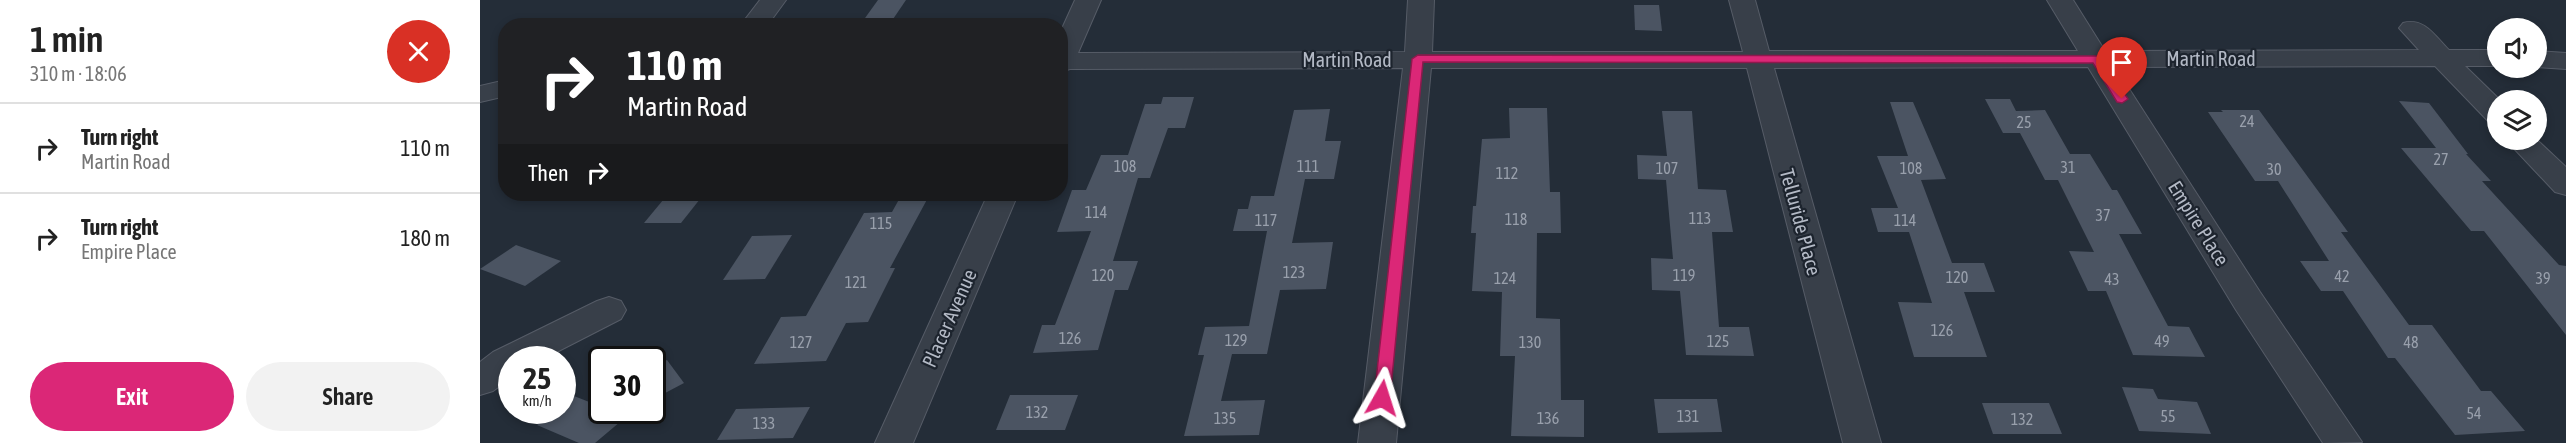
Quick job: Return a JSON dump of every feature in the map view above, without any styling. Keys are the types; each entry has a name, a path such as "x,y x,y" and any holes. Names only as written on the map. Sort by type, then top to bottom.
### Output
{"street":[{"path":"759,18 773,0"},
{"path":"1068,46 1088,0"},
{"path":"1377,443 1418,59 1421,0"},
{"name":"Telluride Place","path":"1742,0 1862,443"},
{"name":"Empire Place","path":"2060,0 2248,301 2343,442"},
{"path":"2412,28 2487,104"},
{"name":"Martin Road","path":"1068,62 1757,58 2487,58"},
{"path":"2547,60 2566,61"},
{"path":"480,94 498,90"},
{"path":"2531,150 2566,185"},
{"name":"Placer Avenue","path":"894,443 1001,201"},
{"path":"480,381 506,362 609,310"}],"building":[{"path":"878,0 906,0 894,18 865,18"},
{"path":"1634,5 1659,5 1662,31 1635,30"},
{"path":"1163,97 1194,97 1185,128 1168,128 1150,178 1138,178 1113,261 1138,261 1128,290 1115,290 1098,350 1033,353 1042,325 1055,325 1091,231 1057,232 1072,190 1086,190 1101,155 1128,155 1145,104 1161,104"},
{"path":"1985,99 2010,99 2016,111 2045,110 2070,154 2090,154 2112,190 2117,190 2142,234 2119,234 2168,326 2189,327 2205,357 2133,355 2106,291 2088,291 2069,251 2094,252 2058,180 2045,180 2020,133 2003,133"},
{"path":"2399,101 2429,103 2468,154 2466,154 2491,181 2482,181 2559,265 2566,266 2566,335 2484,231 2471,231 2401,148 2436,148"},
{"path":"1890,102 1913,102 1946,179 1921,180 1952,263 1984,263 1995,292 1964,292 1987,357 1914,357 1898,302 1932,303 1909,232 1878,232 1871,208 1898,208 1877,156 1908,156"},
{"path":"1509,108 1547,108 1550,192 1560,192 1561,233 1537,233 1536,318 1560,319 1561,400 1584,400 1584,437 1511,436 1515,356 1500,356 1502,292 1472,291 1476,233 1471,233 1473,206 1476,206 1482,139 1510,138"},
{"path":"1330,109 1325,141 1341,141 1334,179 1305,179 1292,243 1333,242 1326,289 1280,290 1267,354 1232,354 1221,401 1265,400 1259,435 1184,436 1204,355 1198,355 1205,327 1249,326 1267,231 1233,231 1238,209 1248,209 1251,196 1274,196 1294,110"},
{"path":"2221,110 2259,110 2348,232 2341,232 2409,325 2432,325 2481,391 2491,391 2525,431 2455,435 2395,358 2388,358 2343,291 2321,291 2300,261 2329,261 2278,181 2255,181 2208,112 2223,112"},
{"path":"1662,111 1692,111 1698,189 1726,190 1733,232 1712,232 1719,327 1749,327 1754,356 1686,355 1680,291 1652,290 1651,258 1673,259 1666,180 1638,179 1637,155 1667,156"},
{"path":"662,201 698,201 681,223 644,223"},
{"path":"898,201 926,201 890,268 895,268 868,322 846,323 826,361 754,364 781,317 806,316 864,213 892,212"},
{"path":"792,235 765,279 723,280 752,236"},
{"path":"516,245 561,261 525,286 480,269"},
{"path":"666,360 684,383 666,393"},
{"path":"2122,387 2153,389 2158,399 2197,402 2211,434 2139,431"},
{"path":"1010,395 1078,395 1065,430 996,430"},
{"path":"576,397 588,402 588,424 618,424 595,443 579,443 537,425 576,424"},
{"path":"1654,399 1717,399 1722,432 1658,433"},
{"path":"1982,403 2049,403 2062,434 1993,434"},
{"path":"810,407 793,438 717,440 736,409"}],"route":[{"path":"1382,398 1418,59 2097,59 2122,99"}]}
